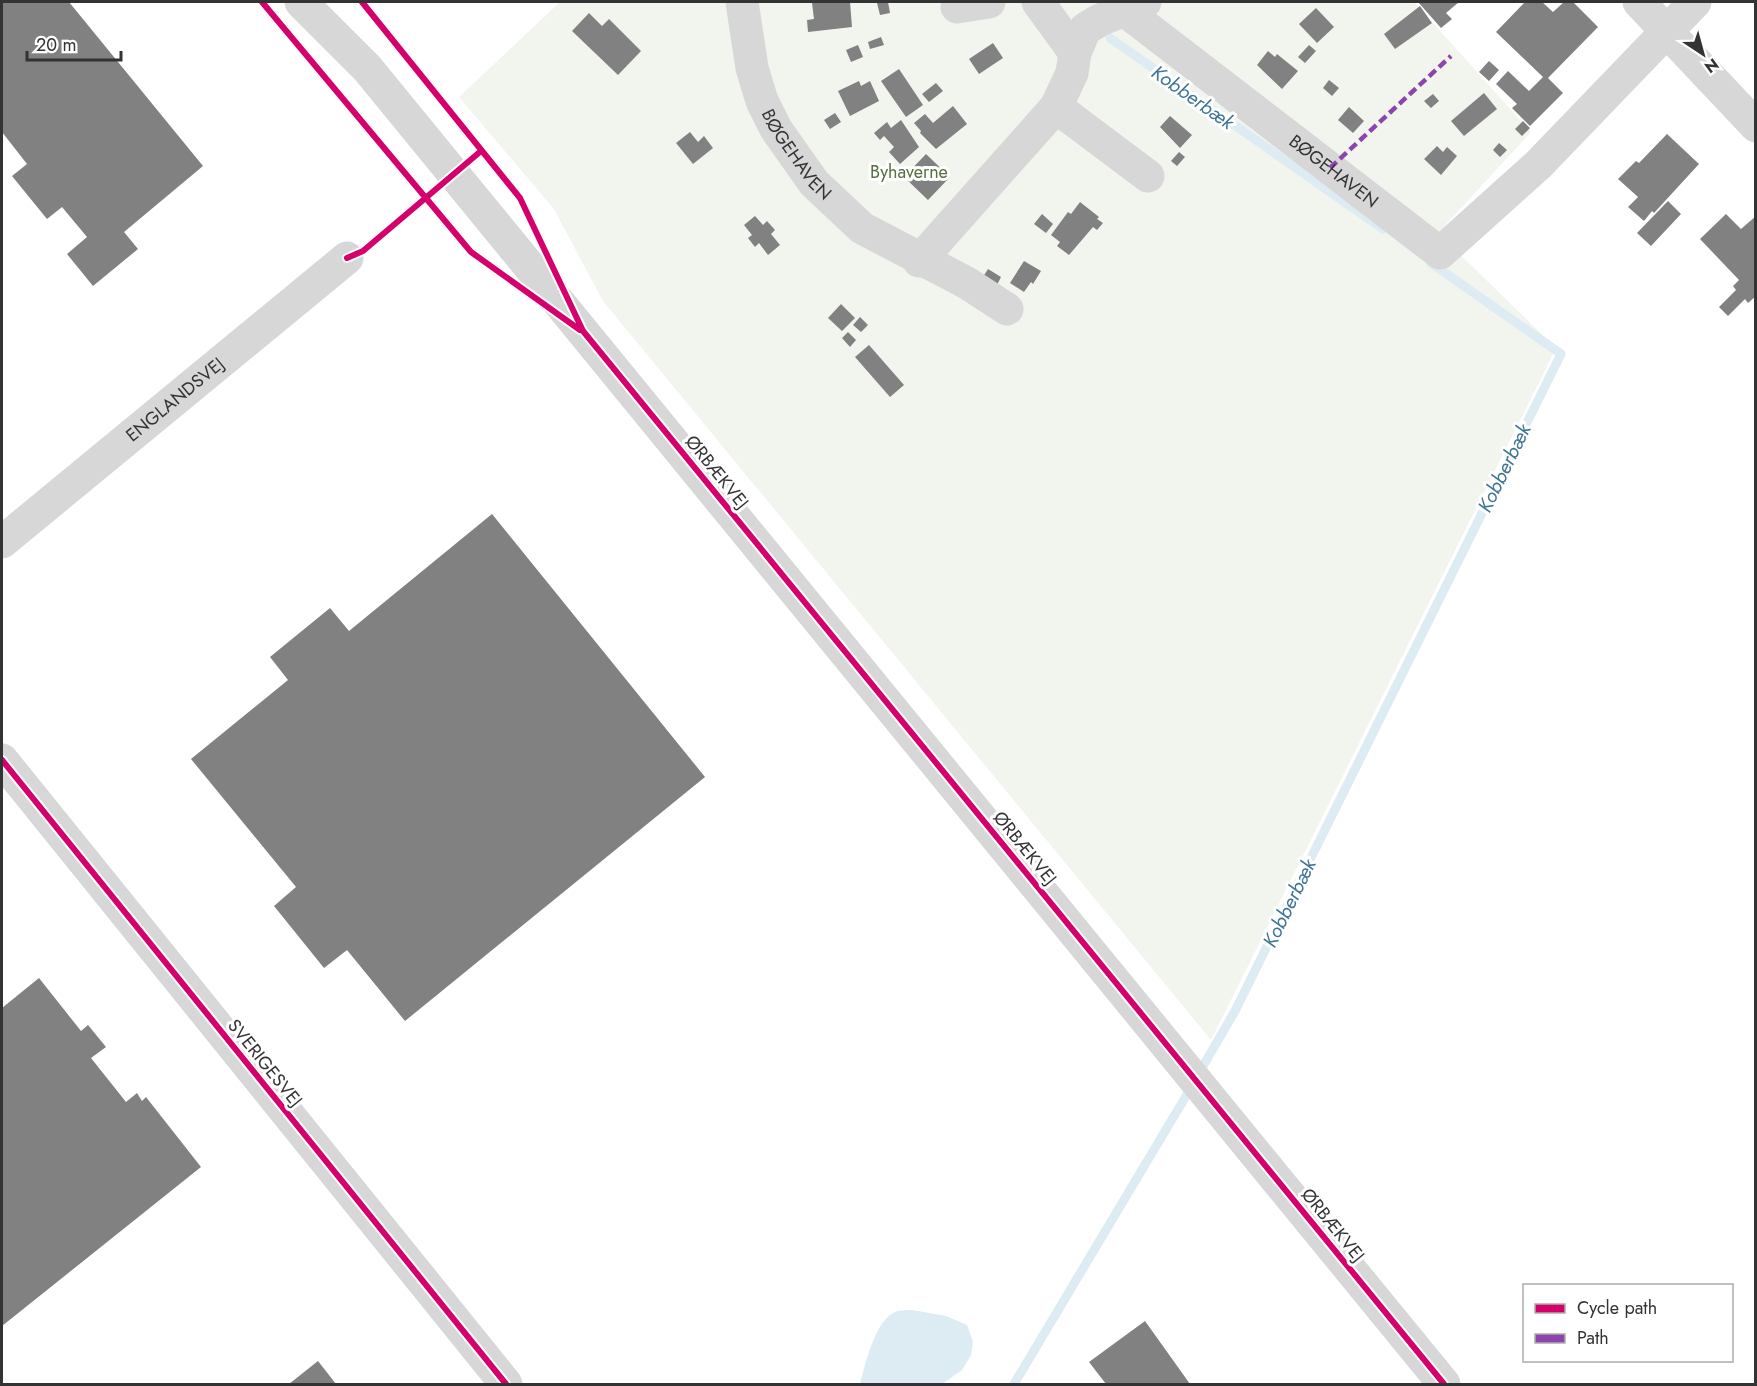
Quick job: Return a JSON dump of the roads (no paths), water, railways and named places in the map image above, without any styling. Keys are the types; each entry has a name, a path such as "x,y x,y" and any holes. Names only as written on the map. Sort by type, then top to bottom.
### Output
{"street":[{"name":"ØRBÆKVEJ","path":"301,2 367,68"},
{"name":"ØRBÆKVEJ","path":"322,2 367,68 1444,1384"},
{"name":"BØGEHAVEN","path":"742,2 752,68 762,101 783,138 814,183 862,228 919,261 967,284 1007,309"},
{"path":"957,7 989,2"},
{"path":"1038,2 1075,53"},
{"path":"1639,2 1755,126"},
{"path":"1666,32 1695,2"},
{"name":"BØGEHAVEN","path":"919,261 1056,107 1072,73 1075,53 1085,29 1130,4 1440,253 1539,165 1666,32"},
{"path":"1056,107 1148,176"},
{"name":"ENGLANDSVEJ","path":"2,542 347,258"},
{"name":"SVERIGESVEJ","path":"2,760 506,1384"}],"waterway":[{"name":"Kobberbæk","path":"1110,38 1383,229"},
{"name":"Kobberbæk","path":"1199,1073 1235,1011 1561,354 1431,263"},
{"name":"Kobberbæk","path":"1014,1384 1192,1086"}],"park label":[{"name":"Byhaverne","path":"909,172"}]}
